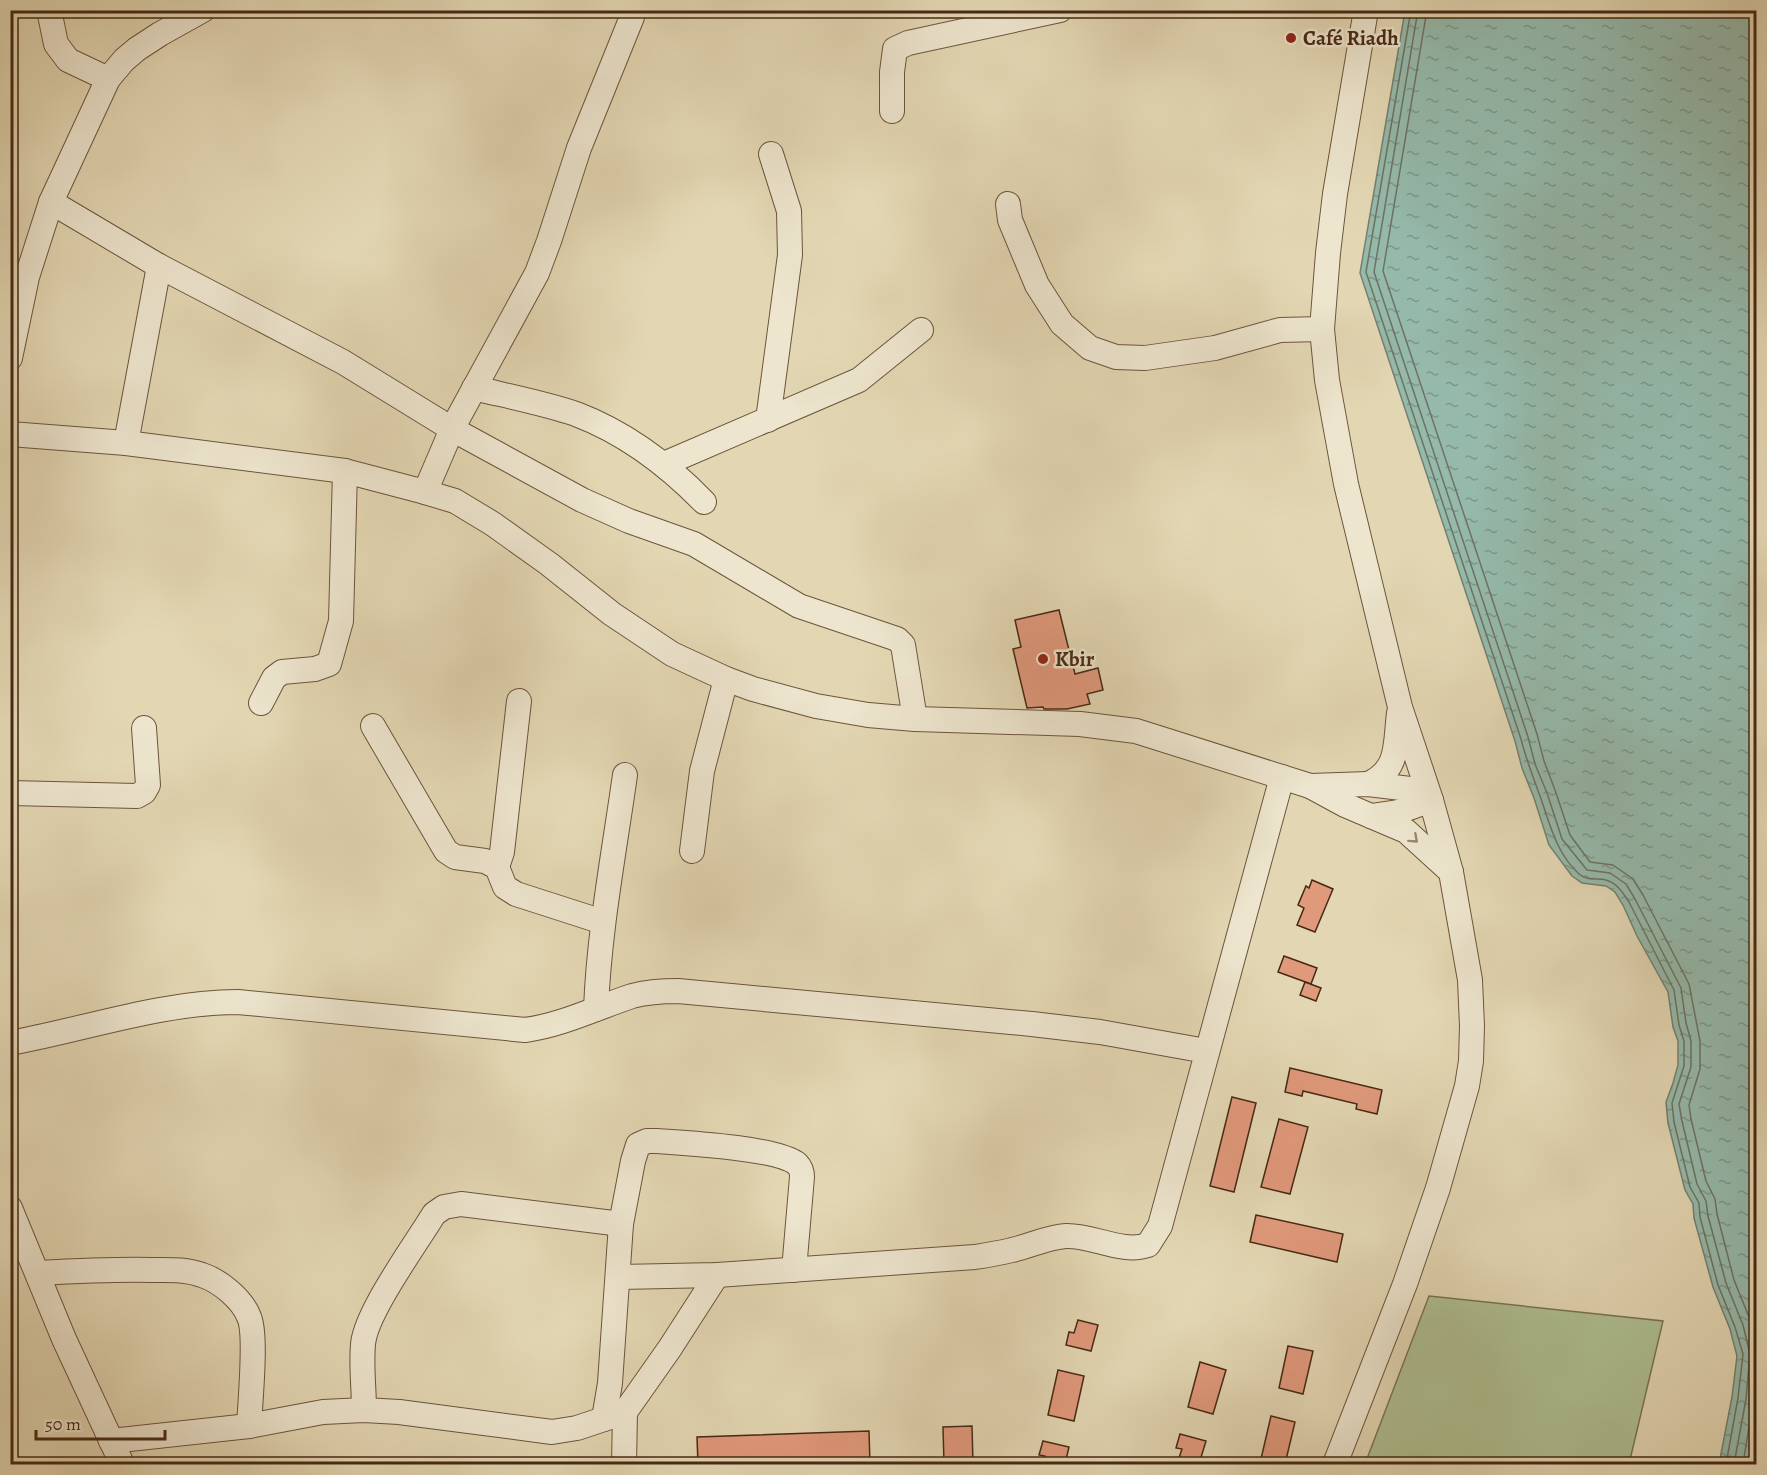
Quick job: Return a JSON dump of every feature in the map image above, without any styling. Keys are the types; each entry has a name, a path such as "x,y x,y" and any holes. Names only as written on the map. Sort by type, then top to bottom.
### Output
{"street":[{"path":"49,10 56,44 68,60 108,79"},
{"path":"892,111 892,72 895,49 908,43 1060,10"},
{"path":"1335,1464 1413,1262 1442,1177 1467,1086 1471,1061 1470,980 1451,872 1400,707 1346,484 1327,380 1322,329 1328,253 1335,194 1366,10"},
{"path":"10,358 19,275 108,79 137,49 200,11"},
{"path":"426,492 452,429 537,273 579,148 632,17"},
{"path":"768,420 789,255 789,211 771,154"},
{"path":"51,202 159,266 343,362 452,429 582,500 694,544 799,606 897,639 903,645 915,719"},
{"path":"1008,204 1010,220 1037,285 1062,324 1090,348 1116,357 1145,358 1215,348 1280,330 1322,329"},
{"path":"126,443 159,266"},
{"path":"664,464 859,380 921,330"},
{"path":"474,388 575,414 627,439 678,475 704,502"},
{"path":"10,434 126,443 345,471 426,492 455,501 493,524 549,564 612,614 672,654 726,679 753,689 816,706 868,715 915,719 1080,724 1136,731 1310,786 1345,805 1406,831 1451,872"},
{"path":"261,703 274,678 282,672 315,669 329,664 341,621 345,471"},
{"path":"692,851 702,771 726,679"},
{"path":"519,700 502,852 497,867 505,887 516,894 603,922"},
{"path":"1368,784 1379,779 1392,765 1400,707"},
{"path":"373,726 446,851 455,857 485,861 497,867"},
{"path":"10,793 137,796 144,792 148,785 144,728"},
{"path":"596,1010 603,922 626,775"},
{"path":"619,1277 717,1275 975,1257 1066,1236 1083,1237 1129,1247 1140,1248 1148,1245 1160,1226 1282,777"},
{"path":"1310,786 1368,784 1429,796"},
{"path":"1371,816 1398,812 1429,796"},
{"path":"10,1043 60,1034 175,1006 219,1002 525,1030 546,1027 634,996 678,991 1032,1024 1100,1032 1206,1051"},
{"path":"624,1464 610,1383 621,1224 636,1149 642,1143 657,1141 777,1155 791,1160 802,1170 794,1270"},
{"path":"364,1410 363,1342 382,1298 434,1214 444,1207 461,1204 621,1224"},
{"path":"11,1212 64,1339 122,1464"},
{"path":"38,1273 110,1269 182,1270 203,1275 223,1287 236,1298 249,1317 252,1336 249,1426"},
{"path":"111,1442 249,1426 323,1412 364,1410 399,1412 552,1432 577,1428 615,1415 681,1332 717,1275"}],"shaded area":[{"path":"1429,1296 1663,1321 1629,1464 1365,1464"}],"water":[{"path":"1405,11 1756,11 1756,1464 1719,1464 1732,1397 1737,1356 1730,1329 1713,1287 1694,1218 1693,1204 1685,1190 1668,1123 1666,1102 1678,1065 1678,1041 1673,1027 1668,992 1615,892 1606,886 1582,883 1572,876 1549,845 1360,273"}],"building":[{"name":"Kbir","path":"1059,610 1075,674 1098,668 1103,690 1087,694 1090,704 1067,709 1027,708 1013,649 1021,647 1015,620"},
{"path":"1312,880 1333,889 1315,932 1297,925 1304,908 1298,905 1306,886 1309,888"},
{"path":"1284,956 1317,968 1311,984 1278,972"},
{"path":"1305,982 1321,988 1316,1001 1300,995"},
{"path":"1290,1068 1382,1090 1377,1114 1356,1109 1357,1104 1303,1091 1302,1096 1285,1092"},
{"path":"1232,1097 1256,1103 1234,1192 1210,1186"},
{"path":"1279,1119 1308,1127 1290,1194 1261,1187"},
{"path":"1256,1215 1343,1234 1337,1262 1250,1242"},
{"path":"1078,1320 1098,1325 1091,1351 1066,1345 1069,1332 1074,1333"},
{"path":"1288,1346 1313,1351 1303,1394 1279,1388"},
{"path":"1200,1362 1226,1370 1213,1414 1188,1407"},
{"path":"1058,1370 1084,1376 1074,1421 1048,1415"},
{"path":"1271,1416 1295,1422 1285,1464 1261,1459"},
{"path":"972,1426 973,1464 944,1464 943,1427"},
{"path":"869,1431 870,1464 698,1464 697,1437"},
{"path":"1180,1434 1206,1441 1199,1464 1177,1464 1182,1449 1176,1448"},
{"path":"1043,1441 1069,1447 1065,1464 1043,1464 1045,1456 1039,1455"}],"place":[{"name":"Café Riadh","path":"1291,38"},
{"name":"Kbir","path":"1043,659"}]}
